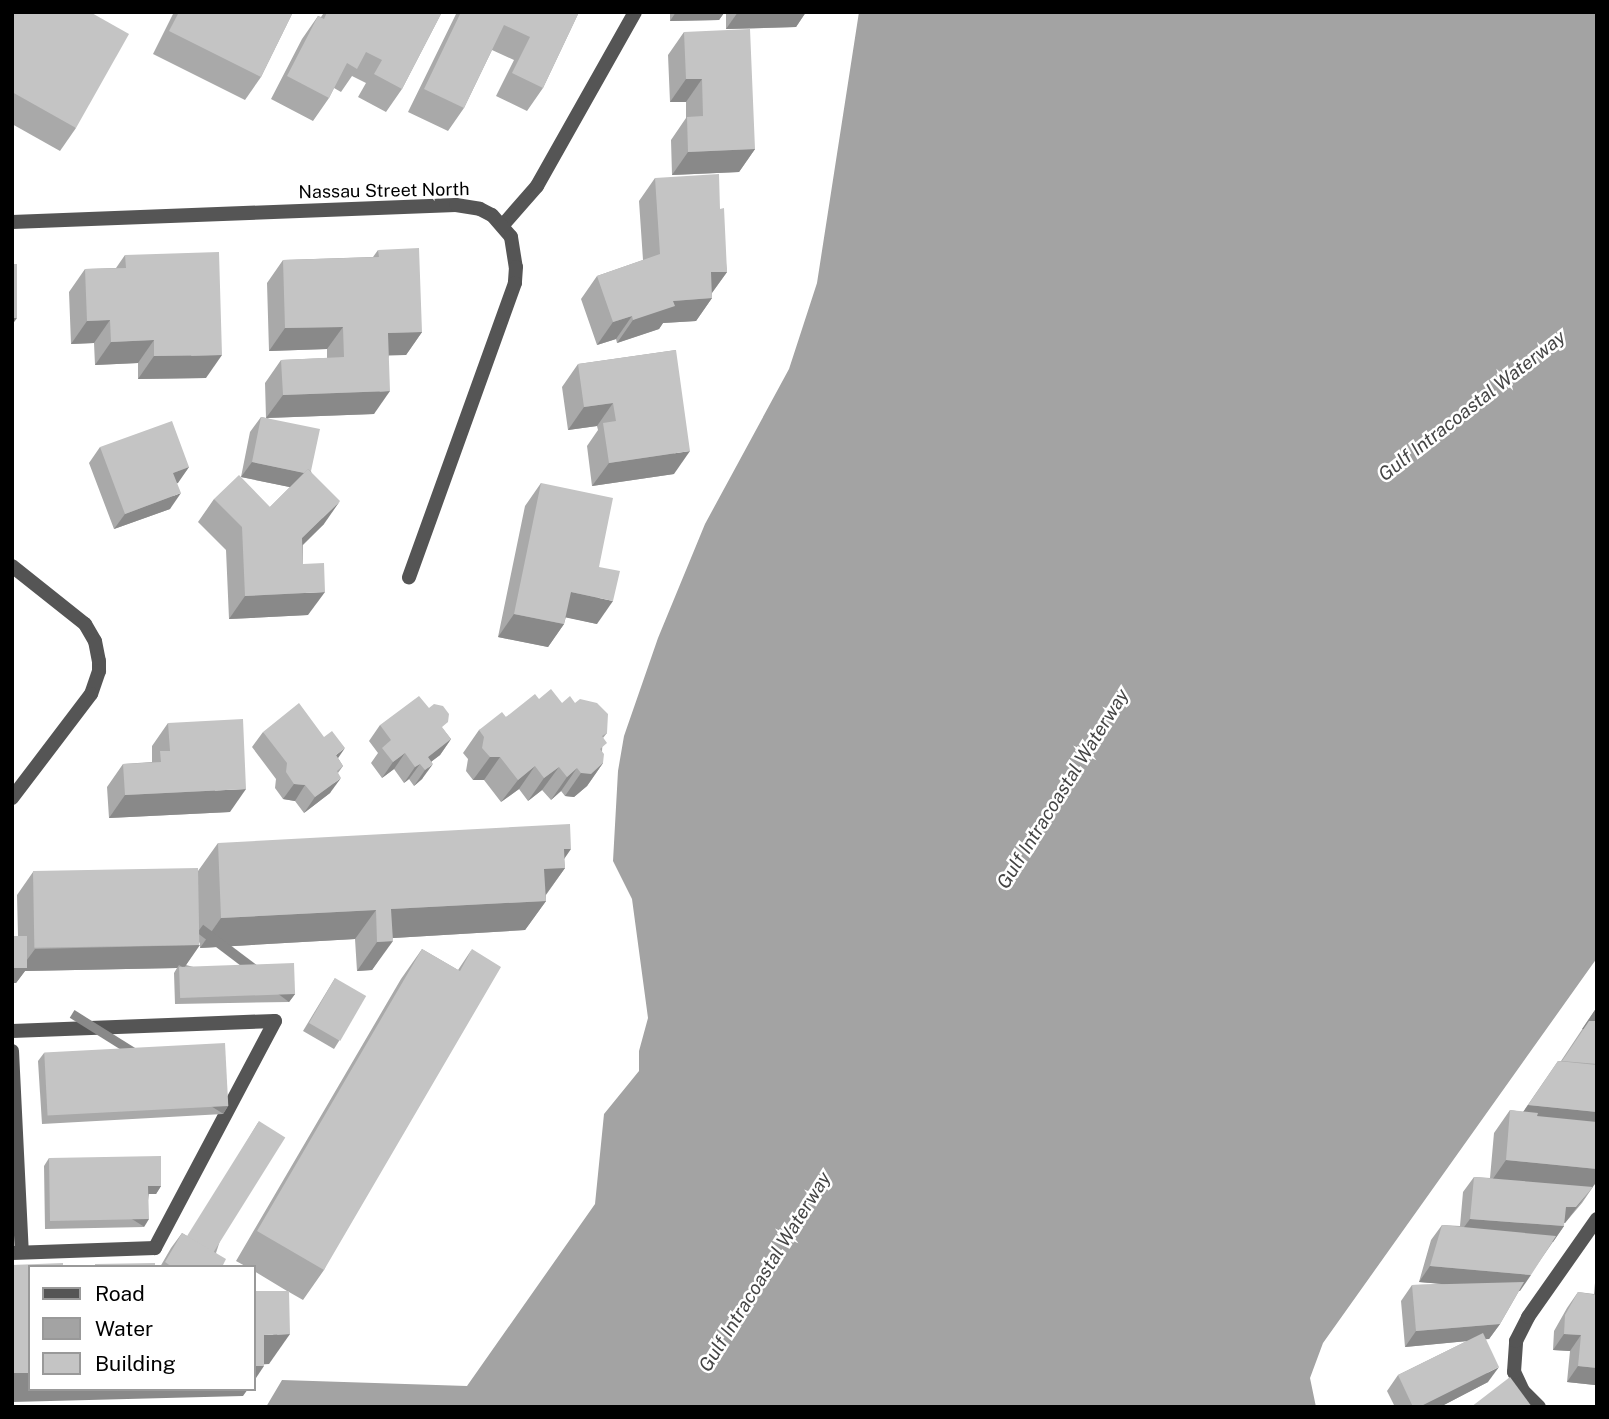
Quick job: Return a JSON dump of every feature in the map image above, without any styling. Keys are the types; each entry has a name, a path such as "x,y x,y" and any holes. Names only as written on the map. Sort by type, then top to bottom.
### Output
{"street":[{"path":"409,577 515,283 514,250 503,225 537,186 635,12"},
{"name":"Nassau Street North","path":"12,222 456,205 480,209 503,225"},
{"path":"12,566 85,624 94,641 99,661 99,671 91,694 12,798"},
{"path":"12,1031 275,1021 155,1248 17,1253 12,1051"},
{"path":"1539,1407 1523,1391 1514,1372 1516,1341 1528,1317 1597,1219"}],"water":[{"name":"Gulf Intracoastal Waterway","path":"859,12 1597,12 1597,958 1323,1343 1310,1378 1316,1407 266,1407 282,1380 467,1386 595,1204 604,1114 639,1071 639,1051 648,1018 632,899 613,861 618,771 624,736 658,638 705,524 789,369 817,283"}],"building":[{"path":"12,12 90,12 129,34 76,128 12,92"},
{"path":"179,12 293,12 261,77 169,31"},
{"path":"327,12 442,12 402,89 374,74 382,60 366,52 357,69 347,63 329,98 287,76 318,16 324,19"},
{"path":"461,12 579,12 543,88 512,73 530,37 504,25 464,108 424,89"},
{"path":"750,29 755,149 688,152 687,117 703,116 702,79 686,79 684,32"},
{"path":"719,174 720,209 724,208 727,272 711,272 712,298 673,301 675,306 633,320 632,316 613,322 597,276 660,254 655,178"},
{"path":"419,248 422,332 388,333 390,391 283,395 281,360 344,357 343,327 285,328 283,260 379,257 378,250"},
{"path":"219,252 222,355 154,356 154,340 111,342 110,320 87,321 85,269 126,268 125,255"},
{"path":"12,264 17,264 17,318 12,318"},
{"path":"676,350 690,451 609,463 603,423 616,421 613,403 584,407 578,364"},
{"path":"261,417 320,429 311,471 308,469 304,473 252,462"},
{"path":"172,421 189,467 173,473 181,493 125,514 100,447"},
{"path":"308,469 340,501 302,538 303,564 324,563 325,592 245,596 242,527 214,499 239,475 270,507"},
{"path":"541,483 613,498 599,567 620,571 613,601 571,592 564,624 514,614"},
{"path":"551,689 562,703 570,696 575,703 580,699 597,703 608,714 607,733 602,736 607,743 600,749 604,754 603,763 591,774 581,773 577,768 567,777 559,767 544,778 535,766 518,780 500,757 490,757 482,748 484,737 479,730 502,712 506,717 535,694 539,699"},
{"path":"419,696 429,708 434,704 443,706 449,714 448,722 442,727 451,739 428,757 433,764 425,770 420,764 415,767 405,753 393,762 382,748 391,740 380,725"},
{"path":"299,703 324,737 332,731 345,748 336,755 343,766 337,771 341,778 315,797 305,785 294,784 286,772 287,763 263,732"},
{"path":"243,719 246,789 125,795 123,764 161,762 160,751 170,751 168,723"},
{"path":"570,824 571,849 564,849 565,868 544,869 546,901 391,909 393,941 377,942 376,910 221,918 218,843"},
{"path":"198,868 199,945 34,948 33,871"},
{"path":"12,936 27,936 27,968 12,968"},
{"path":"422,949 460,971 472,949 501,967 324,1270 257,1231"},
{"path":"294,963 295,994 180,998 179,967"},
{"path":"335,978 366,996 340,1041 309,1023"},
{"path":"1589,1021 1597,1021 1597,1064 1562,1061"},
{"path":"225,1043 228,1106 48,1115 44,1052"},
{"path":"1558,1061 1597,1065 1597,1112 1528,1105"},
{"path":"1510,1110 1538,1113 1537,1116 1597,1122 1597,1169 1506,1160"},
{"path":"259,1121 285,1137 213,1253 187,1236"},
{"path":"161,1156 161,1186 148,1186 149,1219 50,1221 49,1158"},
{"path":"1474,1177 1593,1187 1576,1207 1566,1207 1564,1226 1470,1219"},
{"path":"1442,1225 1556,1236 1531,1275 1430,1266"},
{"path":"182,1233 226,1259 223,1265 169,1265 165,1262"},
{"path":"63,1263 28,1265 28,1296 12,1297 12,1265"},
{"path":"155,1263 155,1265 95,1265"},
{"path":"1524,1282 1500,1324 1416,1331 1412,1285"},
{"path":"256,1291 289,1291 290,1334 264,1335 264,1366 256,1366"},
{"path":"1578,1292 1597,1295 1597,1368 1578,1366 1581,1335 1564,1334 1565,1315"},
{"path":"12,1296 28,1296 28,1373 12,1373"},
{"path":"1483,1333 1499,1367 1419,1407 1413,1407 1398,1375"},
{"path":"1510,1377 1532,1407 1471,1407"}]}
